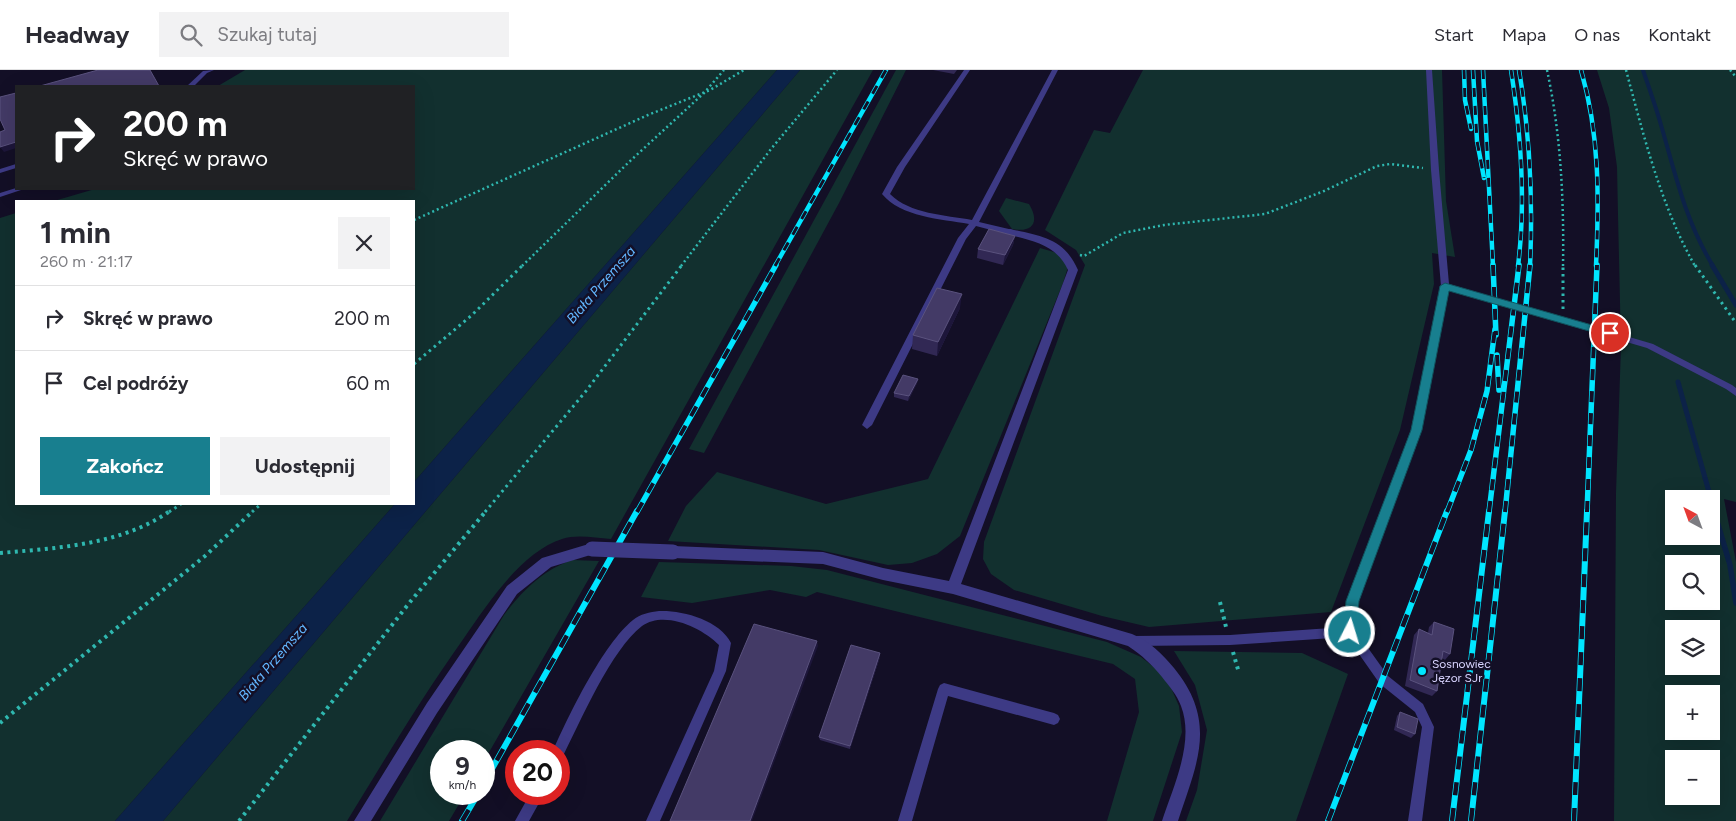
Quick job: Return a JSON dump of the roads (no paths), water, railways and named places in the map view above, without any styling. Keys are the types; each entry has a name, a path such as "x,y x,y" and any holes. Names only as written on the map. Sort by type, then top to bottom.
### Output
{"street":[{"path":"953,588 1073,270 1070,259 1065,253 1041,238 1010,232"},
{"path":"362,821 432,708 512,590 547,562 592,549 823,558 883,574 953,588 1132,641 1150,651 1177,683 1191,712 1193,733 1189,760 1170,821"}],"lane":[{"path":"191,85 205,72 211,70"},
{"path":"967,70 901,167 886,194 890,200 909,208 1010,232"},
{"path":"867,425 962,238 974,222 1055,70"},
{"path":"1414,821 1428,727 1419,708 1384,680 1350,632 1353,601 1416,430 1445,286 1429,70"},
{"path":"0,171 15,166"},
{"path":"0,195 17,190"},
{"path":"1445,286 1650,346 1736,392"},
{"path":"565,740 607,662 624,635 639,622 657,616 676,617 694,620 713,630 725,643 720,671 652,821"},
{"path":"1132,641 1230,640 1350,632"},
{"path":"905,821 944,689 1054,719"},
{"path":"522,821 531,805"}],"water":[{"name":"Biała Przemsza","path":"777,70 800,70 163,821 115,821 394,505 415,505 415,481"}],"waterway":[{"path":"1643,70 1688,215 1713,266"},
{"path":"1712,265 1736,305"},
{"path":"1678,382 1708,490"},
{"path":"1720,531 1730,565 1736,603"}],"railway":[{"path":"775,266 886,70"},
{"path":"1464,70 1465,100 1471,129"},
{"path":"1473,70 1477,141 1484,178"},
{"path":"1483,70 1493,266"},
{"path":"1511,70 1520,143 1522,193 1518,266"},
{"path":"1519,70 1530,168 1530,266"},
{"path":"1581,70 1592,119 1597,167 1596,266"},
{"path":"637,512 776,265"},
{"path":"1493,265 1496,335"},
{"path":"1489,512 1519,265"},
{"path":"1505,512 1530,265"},
{"path":"1587,512 1597,265"},
{"path":"1447,512 1471,450 1487,391 1495,329"},
{"path":"1497,355 1499,390"},
{"path":"495,763 637,511"},
{"path":"1328,821 1447,511"},
{"path":"1452,821 1489,511"},
{"path":"1471,821 1505,511"},
{"path":"1574,821 1587,511"},
{"path":"462,821 471,805"}],"place":[{"name":"Sosnowiec Jęzor SJr","path":"1422,671"}]}
